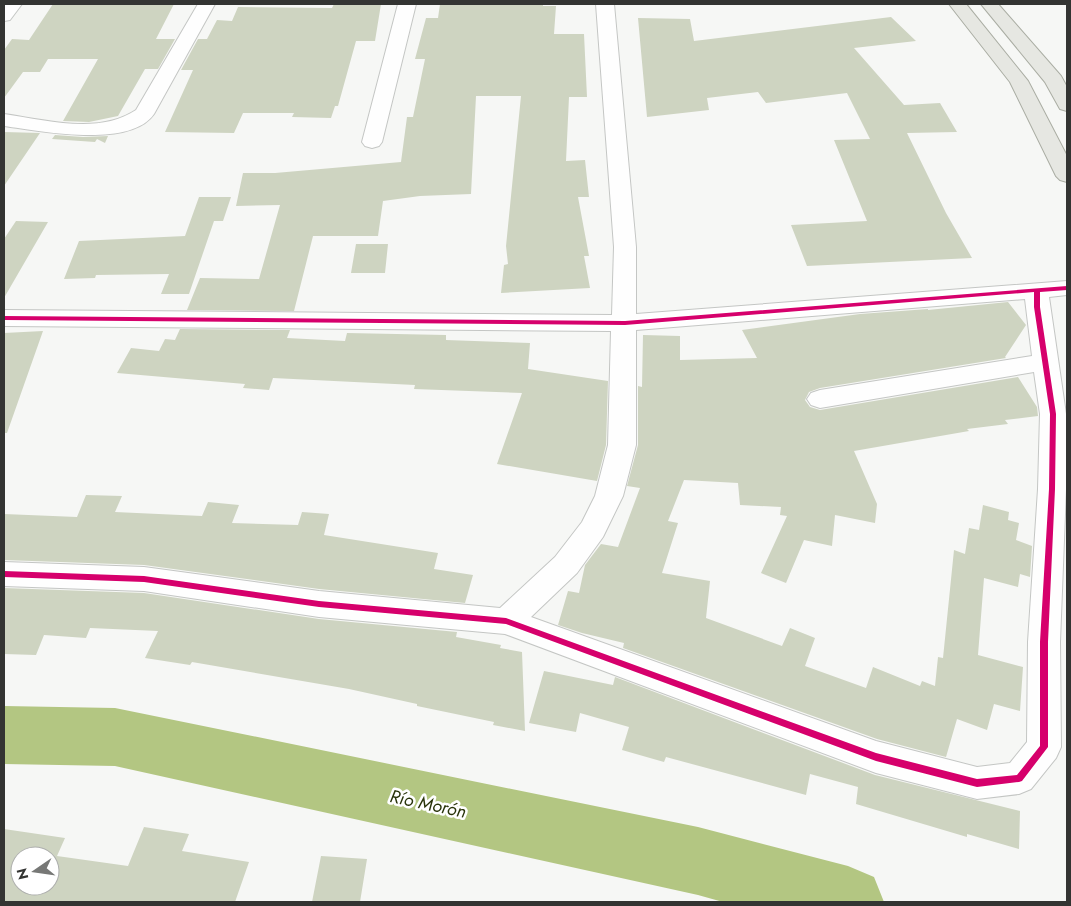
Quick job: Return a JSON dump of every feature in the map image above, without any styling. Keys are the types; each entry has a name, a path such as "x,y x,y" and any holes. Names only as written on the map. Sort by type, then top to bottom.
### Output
{"main road":[{"path":"957,4 1020,81 1067,176"},
{"path":"989,4 1054,80 1067,105"}],"street":[{"path":"4,16 13,4"},
{"path":"4,120 106,130 133,123 144,114 206,4"},
{"path":"372,142 407,4"},
{"path":"506,621 566,565 593,528 608,496 622,444 625,247 605,4"},
{"path":"4,318 625,323 1067,288"},
{"path":"4,574 144,579 319,604 506,621 876,757 977,783 1020,778 1044,747 1044,642 1052,489 1053,414 1037,290"},
{"path":"820,399 1046,362"}],"building":[{"path":"53,4 174,4 156,39 175,39 158,69 145,69 118,116 89,122 63,121 98,59 48,59 40,72 23,72 4,98 4,50 12,39 29,40"},
{"path":"334,4 381,4 375,41 356,41 338,106 335,106 331,118 292,117 294,113 243,113 234,133 165,132 193,70 181,70 198,39 207,39 217,20 232,21 238,7 332,8"},
{"path":"440,4 543,4 543,6 556,6 554,34 584,34 587,97 569,97 566,161 585,160 589,197 578,197 589,256 584,256 590,288 501,293 504,265 508,264 506,246 521,96 476,96 471,194 420,196 383,201 378,236 313,236 294,311 187,310 200,278 259,279 280,205 236,206 243,173 275,173 401,162 407,117 413,117 425,59 415,59 426,18 438,18"},
{"path":"891,17 916,41 854,48 904,105 940,103 957,132 907,133 946,213 972,258 807,266 791,225 867,221 834,140 870,139 847,93 766,103 758,92 707,98 709,110 647,117 638,18 690,19 694,41"},
{"path":"4,132 40,133 4,186"},
{"path":"55,135 108,136 105,143 97,139 95,142 52,139"},
{"path":"199,197 231,197 223,221 214,221 189,294 161,294 169,274 96,275 95,278 64,279 79,241 185,236"},
{"path":"16,221 48,222 4,298 4,239"},
{"path":"356,244 388,244 385,273 351,273"},
{"path":"1008,302 1026,325 1006,358 820,388 809,392 805,400 810,407 820,410 1018,377 1037,407 1038,416 1005,420 1008,424 967,429 969,431 854,451 877,504 875,523 835,515 832,546 804,540 786,583 761,573 787,516 780,515 781,507 740,505 738,483 684,480 668,521 678,523 662,573 710,581 706,618 782,646 790,628 815,638 805,666 866,688 873,667 920,686 922,681 935,686 938,657 943,658 954,550 965,554 969,528 979,530 983,505 1009,512 1008,520 1019,523 1016,540 1032,546 1030,577 1020,574 1018,587 984,578 978,655 1023,667 1020,711 994,704 987,730 957,719 946,757 877,739 623,648 624,643 558,625 568,591 579,593 585,565 601,544 618,547 640,488 627,486 638,445 638,386 642,387 643,335 680,336 680,360 757,358 742,330 860,314 928,310"},
{"path":"180,329 290,330 287,338 345,341 347,333 446,335 446,340 530,343 528,369 608,381 606,445 597,481 497,464 522,393 414,389 415,385 273,378 269,390 243,388 245,384 117,373 131,348 159,351 165,339 175,340"},
{"path":"43,331 7,433 4,433 4,333"},
{"path":"86,495 122,496 115,512 202,516 208,502 239,505 232,523 298,525 302,512 329,514 324,535 438,553 434,569 473,575 465,603 319,589 144,565 4,560 4,514 77,517"},
{"path":"4,588 144,593 319,619 457,632 456,637 501,645 500,648 522,652 525,731 493,725 494,722 349,689 192,662 190,665 145,658 158,631 90,628 86,638 44,635 36,655 4,654"},
{"path":"544,671 613,685 615,677 875,775 1020,811 1019,849 967,834 967,837 856,804 858,787 810,774 806,795 666,757 664,762 622,750 629,727 580,713 576,732 529,723"},
{"path":"144,827 189,834 182,851 249,862 235,902 4,902 4,829 65,838 60,849 60,846 10,846 10,896 60,896 60,856 128,866"},
{"path":"321,856 367,859 360,902 312,902"}],"waterway":[{"name":"Río Morón","path":"4,735 115,737 698,861 848,902"}],"cycle path":[{"path":"4,318 625,323 1067,288"},
{"path":"4,574 144,579 319,604 506,621 876,757 977,783 1019,778 1044,747 1044,642 1052,489 1053,414 1037,307 1037,290"}]}
